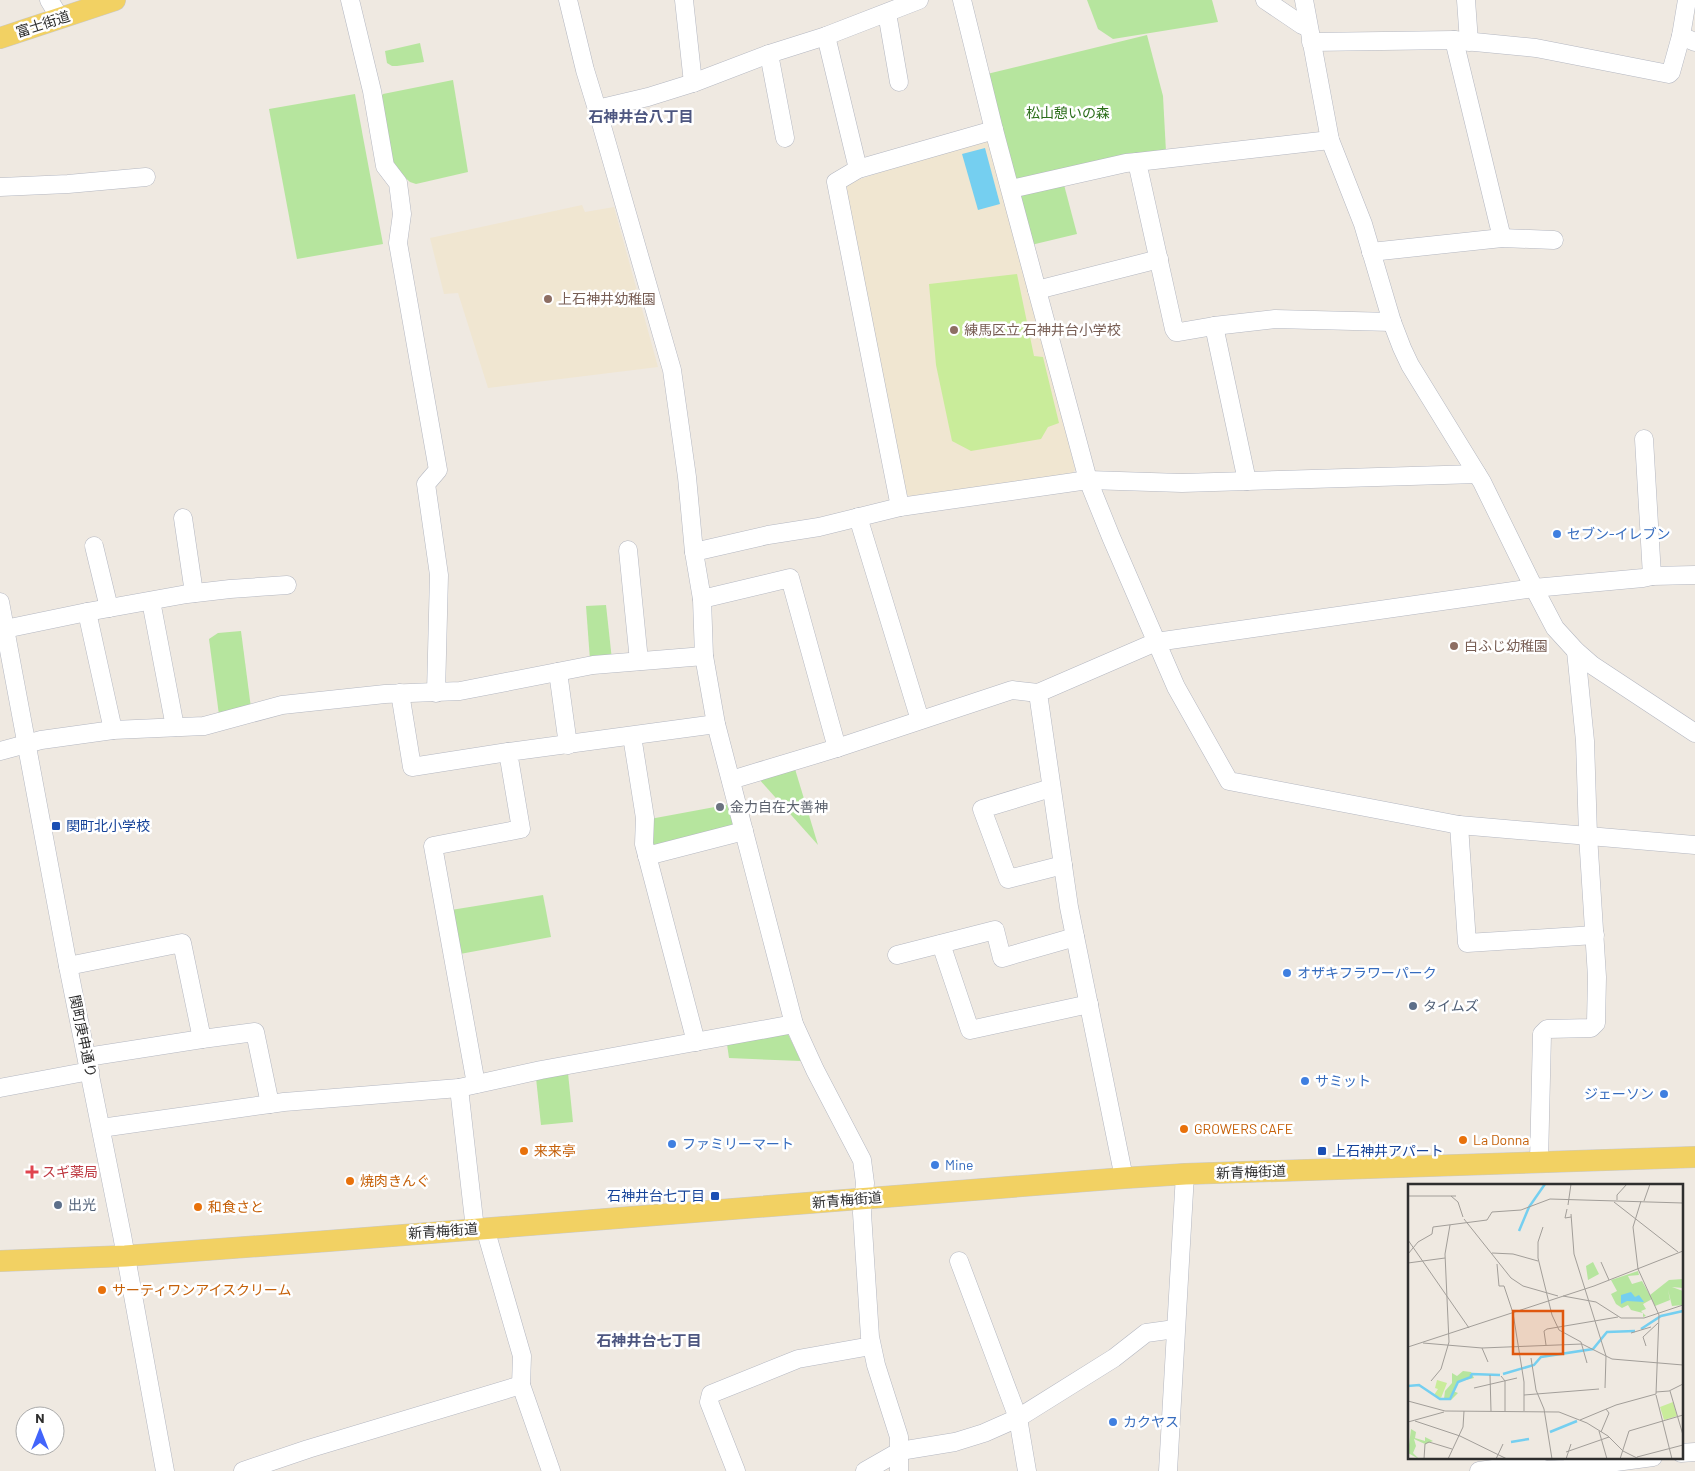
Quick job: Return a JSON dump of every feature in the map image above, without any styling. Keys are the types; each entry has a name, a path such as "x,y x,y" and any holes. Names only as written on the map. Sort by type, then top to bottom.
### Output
{"main road":[{"name":"富士街道","path":"0,38 115,0"},
{"name":"新青梅街道","path":"0,1261 126,1256 1186,1174 1695,1156"}],"street":[{"path":"49,0 60,18"},
{"path":"350,0 372,92 385,166 398,183 402,214 398,243 438,470 426,484 439,575 436,693"},
{"path":"568,0 585,70 672,370 687,477 694,552 702,598 704,656 716,724 794,1024 815,1070 862,1160 866,1183 862,1213 871,1346 899,1437 899,1471"},
{"path":"684,0 693,83"},
{"path":"597,109 648,97 693,83 769,54 826,36 919,0"},
{"path":"962,0 994,130 1088,480 1176,688 1229,781 1459,825 1695,845"},
{"path":"1265,0 1302,26 1309,35 1462,41 1536,48 1665,74 1671,72 1688,39 1687,0"},
{"path":"1304,0 1330,140 1363,224 1392,322 1410,365 1477,474 1555,628 1592,665 1695,733"},
{"path":"1466,0 1462,41 1502,238"},
{"path":"887,13 899,82"},
{"path":"826,36 858,169"},
{"path":"769,54 785,138"},
{"path":"900,507 836,182 858,169 994,130"},
{"path":"1011,189 1136,162 1330,140"},
{"path":"1136,162 1176,332 1275,319 1392,322"},
{"path":"0,187 68,184 146,176"},
{"path":"1371,252 1502,238 1554,240"},
{"path":"1037,290 1159,259"},
{"path":"1214,326 1247,481"},
{"path":"1644,439 1652,576"},
{"path":"694,552 768,535 819,527 900,507 1088,480 1182,483 1477,474"},
{"path":"858,517 920,720"},
{"path":"183,518 194,593"},
{"path":"94,546 109,608"},
{"path":"628,550 639,661"},
{"path":"731,780 837,748 1012,690 1038,693 1156,642 1534,588 1652,576 1695,575"},
{"path":"702,598 790,578 837,748"},
{"path":"6,629 194,593 287,586"},
{"path":"150,601 176,727"},
{"name":"関町庚申通り","path":"0,602 68,966 126,1256 165,1471"},
{"path":"87,612 113,730"},
{"path":"1539,1161 1542,1034 1547,1029 1591,1028 1596,1022 1597,977 1588,836 1586,741 1576,651"},
{"path":"0,751 28,744 113,730 204,726 282,705 400,694 460,691 593,665 704,656"},
{"path":"558,672 568,745"},
{"path":"1038,693 1075,938 1124,1178"},
{"path":"400,694 412,767 716,724"},
{"path":"632,736 645,818 644,844 696,1042"},
{"path":"508,752 521,829 433,846 468,1086 469,1190 522,1356 520,1384 551,1471"},
{"path":"1051,788 982,809 1008,879 1063,866"},
{"path":"1459,825 1466,943 1595,935"},
{"path":"647,856 744,831"},
{"path":"896,955 995,930 1002,958 1075,938"},
{"path":"68,966 182,943 202,1039"},
{"path":"941,944 970,1030 1089,1004"},
{"path":"101,1128 270,1104 468,1086 541,1070 794,1024"},
{"path":"0,1088 89,1064 202,1039 255,1032 270,1104"},
{"path":"1168,1471 1186,1174"},
{"path":"959,1261 1018,1418 1027,1471"},
{"path":"866,1471 900,1451 955,1442 984,1433 1018,1418 1114,1358 1146,1333 1176,1330"},
{"path":"736,1471 709,1402 711,1394 798,1359 871,1346"},
{"path":"243,1471 520,1384"},
{"path":"1682,1454 1695,1452"},
{"path":"1479,1471 1529,1464 1546,1470 1565,1470 1646,1458"}],"shaded area":[{"path":"984,139 991,143 1075,469 1072,474 910,496 904,493 846,189 848,183"},
{"path":"582,205 585,212 614,207 658,367 488,388 458,293 444,294 430,238"}],"green space":[{"path":"1087,0 1212,0 1218,22 1113,39 1098,29"},
{"name":"松山憩いの森","path":"1147,35 1163,96 1166,152 1013,185 987,74"},
{"path":"420,43 424,62 397,66 387,63 385,51"},
{"path":"453,80 468,172 416,184 410,182 392,166 379,100 383,94"},
{"path":"355,94 383,244 297,259 269,109"},
{"path":"1063,181 1077,234 1031,245 1018,192"},
{"path":"1017,274 1034,356 1043,357 1059,423 1048,427 1041,439 971,451 952,441 936,365 929,284"},
{"path":"606,605 612,660 590,660 586,606"},
{"path":"241,631 251,708 219,715 209,639 218,633"},
{"path":"795,769 818,845 758,778"},
{"path":"731,804 735,824 657,849 651,843 650,819"},
{"path":"543,895 551,937 460,954 451,910"},
{"path":"787,1032 801,1061 729,1058 727,1044"},
{"path":"568,1073 573,1122 541,1125 536,1078"}],"water":[{"path":"985,148 1000,204 978,210 962,154"}],"place":[{"name":"上石神井幼稚園","path":"548,299"},
{"name":"練馬区立 石神井台小学校","path":"954,330"},
{"name":"セブン-イレブン","path":"1557,534"},
{"name":"白ふじ幼稚園","path":"1454,646"},
{"name":"金力自在大善神","path":"720,807"},
{"name":"関町北小学校","path":"56,826"},
{"name":"オザキフラワーパーク","path":"1287,973"},
{"name":"タイムズ","path":"1413,1006"},
{"name":"サミット","path":"1305,1081"},
{"name":"ジェーソン","path":"1664,1094"},
{"name":"GROWERS CAFE","path":"1184,1129"},
{"name":"La Donna","path":"1463,1140"},
{"name":"ファミリーマート","path":"672,1144"},
{"name":"来来亭","path":"524,1151"},
{"name":"上石神井アパート","path":"1322,1151"},
{"name":"Mine","path":"935,1165"},
{"name":"スギ薬局","path":"32,1172"},
{"name":"焼肉きんぐ","path":"350,1181"},
{"name":"石神井台七丁目","path":"715,1196"},
{"name":"出光","path":"58,1205"},
{"name":"和食さと","path":"198,1207"},
{"name":"サーティワンアイスクリーム","path":"102,1290"},
{"name":"カクヤス","path":"1113,1422"}],"district":[{"name":"石神井台八丁目","path":"641,117"},
{"name":"石神井台七丁目","path":"649,1341"}]}
